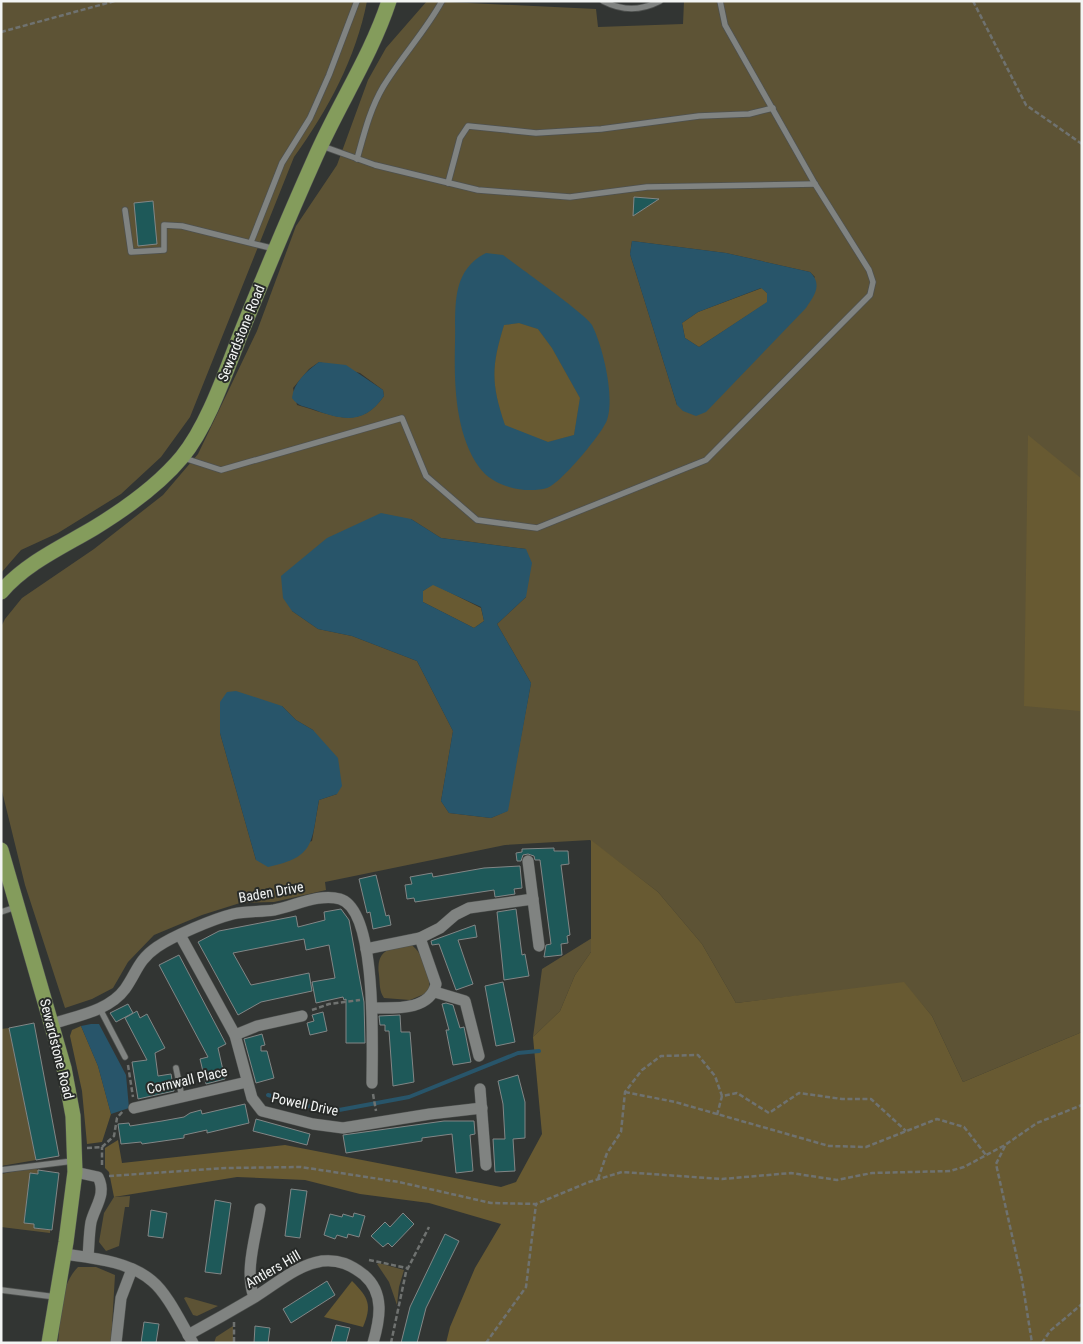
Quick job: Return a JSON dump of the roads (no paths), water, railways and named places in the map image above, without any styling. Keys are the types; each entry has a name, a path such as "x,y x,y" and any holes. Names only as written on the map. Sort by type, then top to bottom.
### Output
{"main road":[{"name":"Sewardstone Road","path":"1,592 28,567 129,504 160,479 182,457 195,438 221,384 275,249 320,145 364,62 389,1"},
{"name":"Sewardstone Road","path":"1,850 64,1068 73,1116 75,1160 58,1297 49,1343"}],"street":[{"path":"528,862 539,946"},
{"name":"Baden Drive","path":"52,1024 100,1009 117,998 125,989 141,960 158,946 180,935 232,914 273,910 325,897 342,899 350,905 357,915 366,949 372,1003 372,1082"},
{"path":"366,949 420,938 440,928 455,915 469,908 533,899"},
{"name":"Powell Drive","path":"180,935 234,1035 247,1082 256,1105 262,1111 313,1124 344,1128 430,1114 482,1108"},
{"path":"372,1003 398,1008 419,1004 434,992 436,984 420,938"},
{"path":"434,992 465,1001 479,1056"},
{"path":"234,1035 257,1026 302,1016"},
{"name":"Cornwall Place","path":"134,1108 247,1082"},
{"path":"480,1090 486,1165"},
{"path":"75,1160 98,1177 102,1192 91,1221 88,1257"},
{"path":"254,1297 251,1288 250,1272 260,1209"},
{"path":"64,1254 88,1257 132,1269 152,1281 190,1339"},
{"name":"Antlers Hill","path":"190,1339 254,1297 311,1264 324,1261 348,1264 367,1278 378,1298 380,1312 373,1343"},
{"path":"116,1343 122,1298 132,1269"}],"lane":[{"path":"251,242 282,163 310,118 357,1"},
{"path":"357,159 370,113 383,86 432,19 442,1"},
{"path":"603,1 628,10 646,8 660,1"},
{"path":"182,457 221,470 402,418 426,476 478,520 537,528 706,460 870,295 873,282 869,270 815,184 725,25 720,1"},
{"path":"448,183 460,138 468,126 536,133 601,129 699,116 749,114 773,108"},
{"path":"320,145 357,159 478,190 570,198 647,187 815,184"},
{"path":"125,210 131,252 164,250 164,225 182,226 275,249"},
{"path":"1,912 16,907"},
{"path":"100,1009 125,1057"},
{"path":"176,1068 182,1097"},
{"path":"1,1170 75,1160"},
{"path":"1,1290 58,1297"}],"water":[{"path":"632,241 726,253 810,272 817,286 806,308 706,412 696,416 683,411 677,405 630,254","holes":["761,288 767,293 767,302 699,347 685,338 682,323 698,312"]},
{"path":"486,253 503,255 565,301 587,320 592,325 600,346 609,386 610,399 607,420 604,427 580,458 561,478 547,488 538,490 520,489 492,480 479,467 465,439 456,391 456,304 461,280 466,270 474,261","holes":["519,323 538,329 552,348 580,398 574,435 548,442 505,425 497,398 494,375 504,325"]},
{"path":"319,362 346,365 383,390 384,396 369,412 353,418 326,414 299,405 292,398 295,387 305,374"},
{"path":"381,513 411,519 441,538 526,549 532,563 526,597 497,624 531,683 508,811 491,818 449,813 441,801 453,731 417,661 352,636 318,629 292,611 283,598 281,576 327,538","holes":["433,585 481,607 484,621 474,628 423,602 423,591"]},
{"path":"236,691 282,706 296,720 313,730 338,758 342,786 337,794 319,800 309,846 295,858 268,867 256,860 220,733 220,702 227,692"},
{"path":"99,1024 126,1075 129,1108 111,1114 98,1066 81,1026"}],"waterway":[{"path":"268,1095 307,1106 339,1110 409,1097 518,1053 539,1051"}]}
